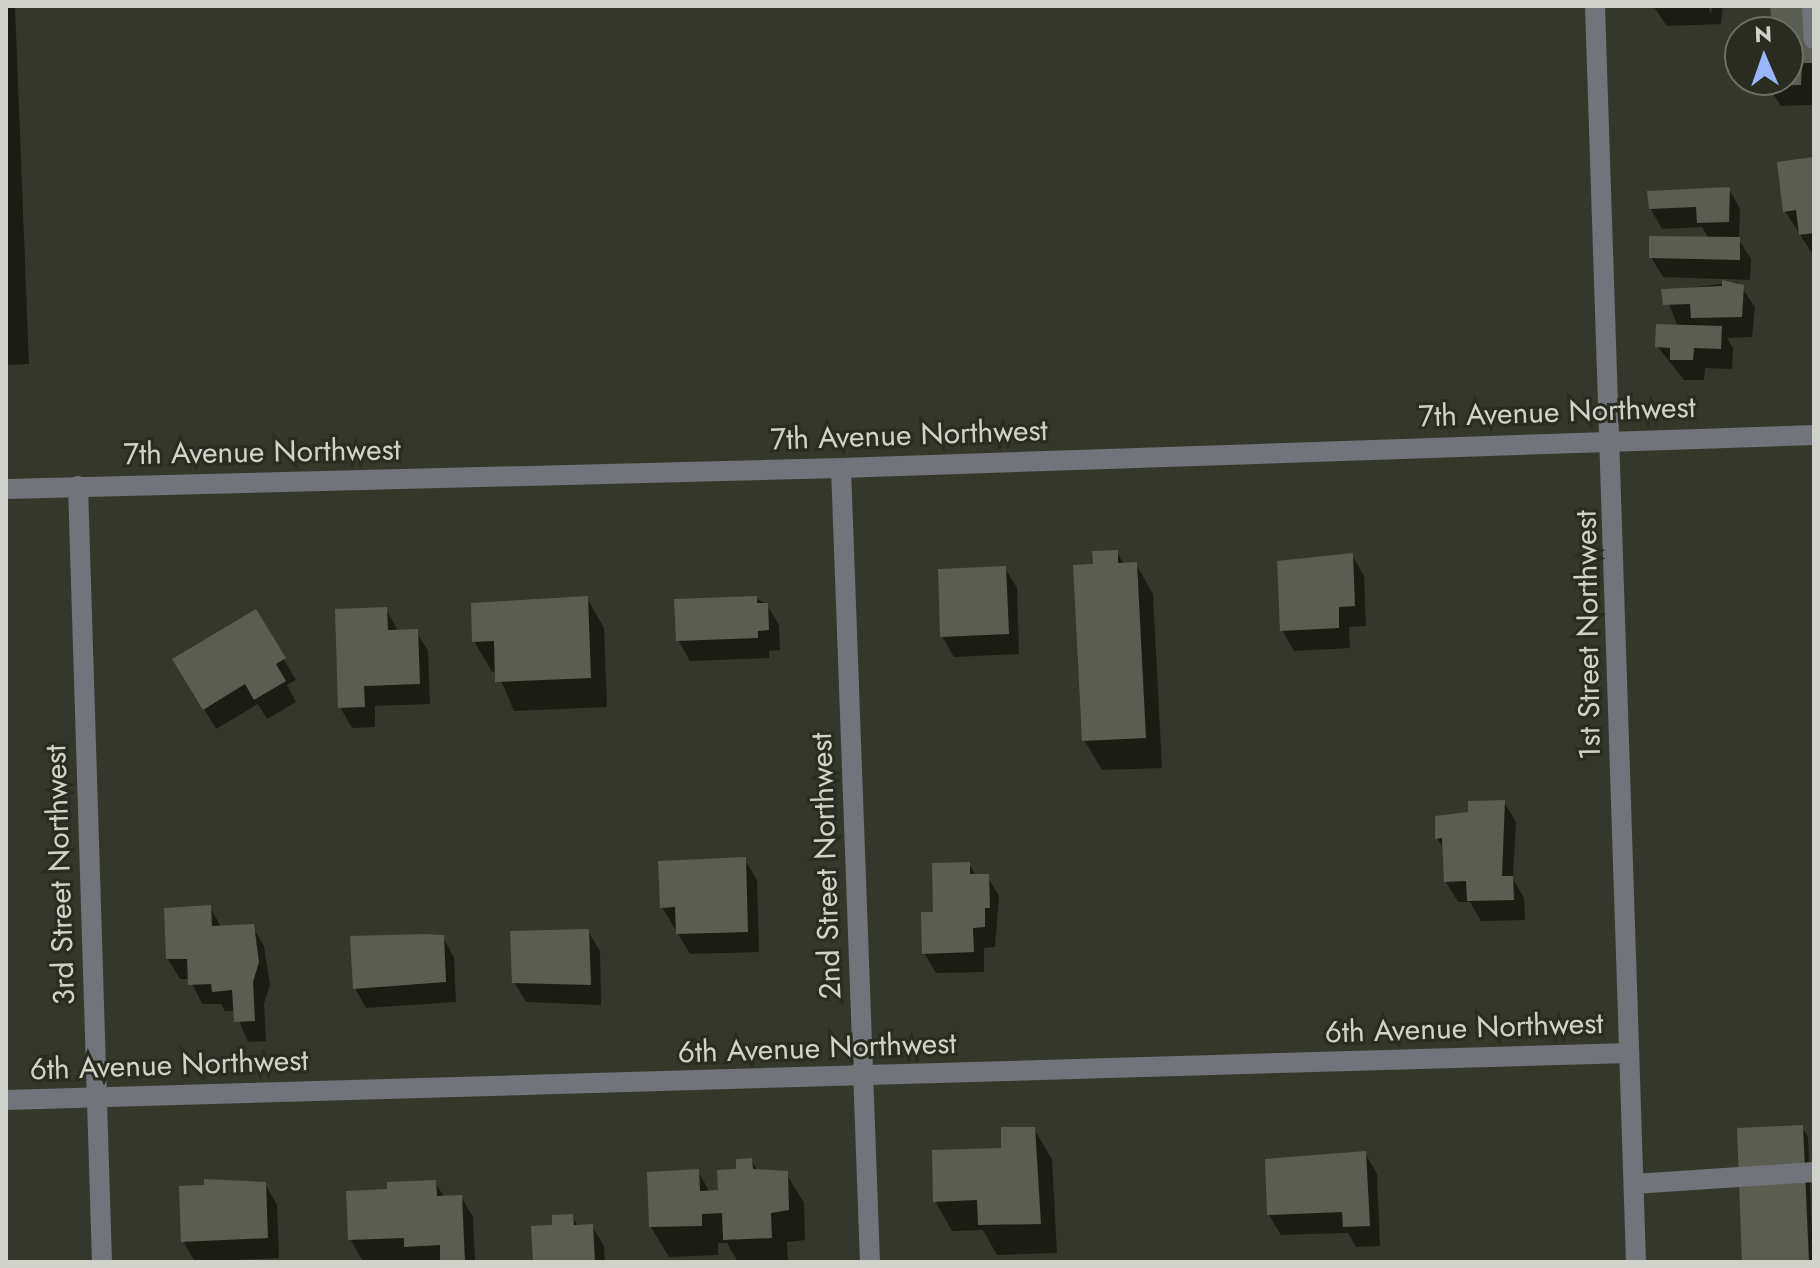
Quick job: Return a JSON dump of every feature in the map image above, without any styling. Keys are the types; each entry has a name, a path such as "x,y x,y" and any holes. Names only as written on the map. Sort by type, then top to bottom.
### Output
{"street":[{"name":"1st Street Northwest","path":"1595,6 1613,439 1636,1262"},
{"path":"1812,6 1814,39"},
{"name":"7th Avenue Northwest","path":"6,489 841,468 1613,439 1814,435"},
{"name":"2nd Street Northwest","path":"841,468 870,1262"},
{"name":"3rd Street Northwest","path":"78,486 102,1262"},
{"name":"6th Avenue Northwest","path":"6,1100 1629,1053"},
{"path":"1634,1184 1814,1172"}],"building":[{"path":"1770,6 1803,7 1812,17 1814,63 1804,63 1804,16 1771,16"},
{"path":"1814,157 1814,233 1799,235 1796,210 1783,212 1777,162"},
{"path":"1730,187 1729,222 1697,223 1696,207 1649,209 1647,191"},
{"path":"1649,236 1740,237 1740,260 1649,258"},
{"path":"1722,280 1744,285 1742,317 1691,318 1690,304 1663,305 1661,289 1722,286"},
{"path":"1656,324 1722,326 1721,349 1694,348 1693,360 1670,360 1670,348 1655,347"},
{"path":"1118,550 1118,563 1137,562 1146,738 1082,741 1073,565 1093,564 1092,551"},
{"path":"1353,553 1355,606 1339,607 1339,628 1280,631 1277,561"},
{"path":"1006,566 1009,634 940,637 938,569"},
{"path":"588,596 591,678 495,682 494,641 472,642 471,603"},
{"path":"757,596 757,603 768,603 769,630 758,631 758,638 676,641 674,599"},
{"path":"387,607 388,630 418,629 420,684 364,686 365,707 338,708 335,609"},
{"path":"256,609 286,658 276,664 286,681 254,700 245,684 203,710 172,659"},
{"path":"1505,800 1502,876 1513,876 1514,900 1467,901 1466,881 1444,882 1442,838 1435,839 1435,816 1468,812 1468,801"},
{"path":"746,857 748,932 676,934 675,907 660,908 658,861"},
{"path":"970,862 970,874 989,874 990,908 985,908 985,927 973,928 974,952 922,954 921,912 933,912 932,863"},
{"path":"211,905 212,926 254,924 259,962 253,982 255,1021 234,1022 232,990 212,992 211,984 188,985 187,959 166,959 164,908"},
{"path":"589,929 591,985 512,983 510,931"},
{"path":"444,935 446,982 353,989 350,936"},
{"path":"1803,1125 1809,1262 1742,1262 1737,1128"},
{"path":"1001,1127 1035,1127 1041,1224 978,1225 977,1200 933,1202 932,1150 1001,1148"},
{"path":"1366,1151 1370,1226 1343,1227 1342,1212 1267,1215 1265,1159"},
{"path":"752,1158 753,1169 788,1171 789,1210 771,1213 772,1238 723,1240 722,1213 702,1214 702,1226 649,1227 647,1172 699,1169 700,1191 718,1190 717,1170 736,1169 736,1159"},
{"path":"204,1179 266,1182 268,1238 181,1242 179,1186 204,1185"},
{"path":"436,1180 437,1196 462,1195 465,1262 440,1262 440,1245 404,1247 404,1238 348,1240 346,1191 387,1189 387,1182"},
{"path":"573,1214 574,1225 593,1224 595,1262 533,1262 531,1226 552,1225 552,1215"}]}
